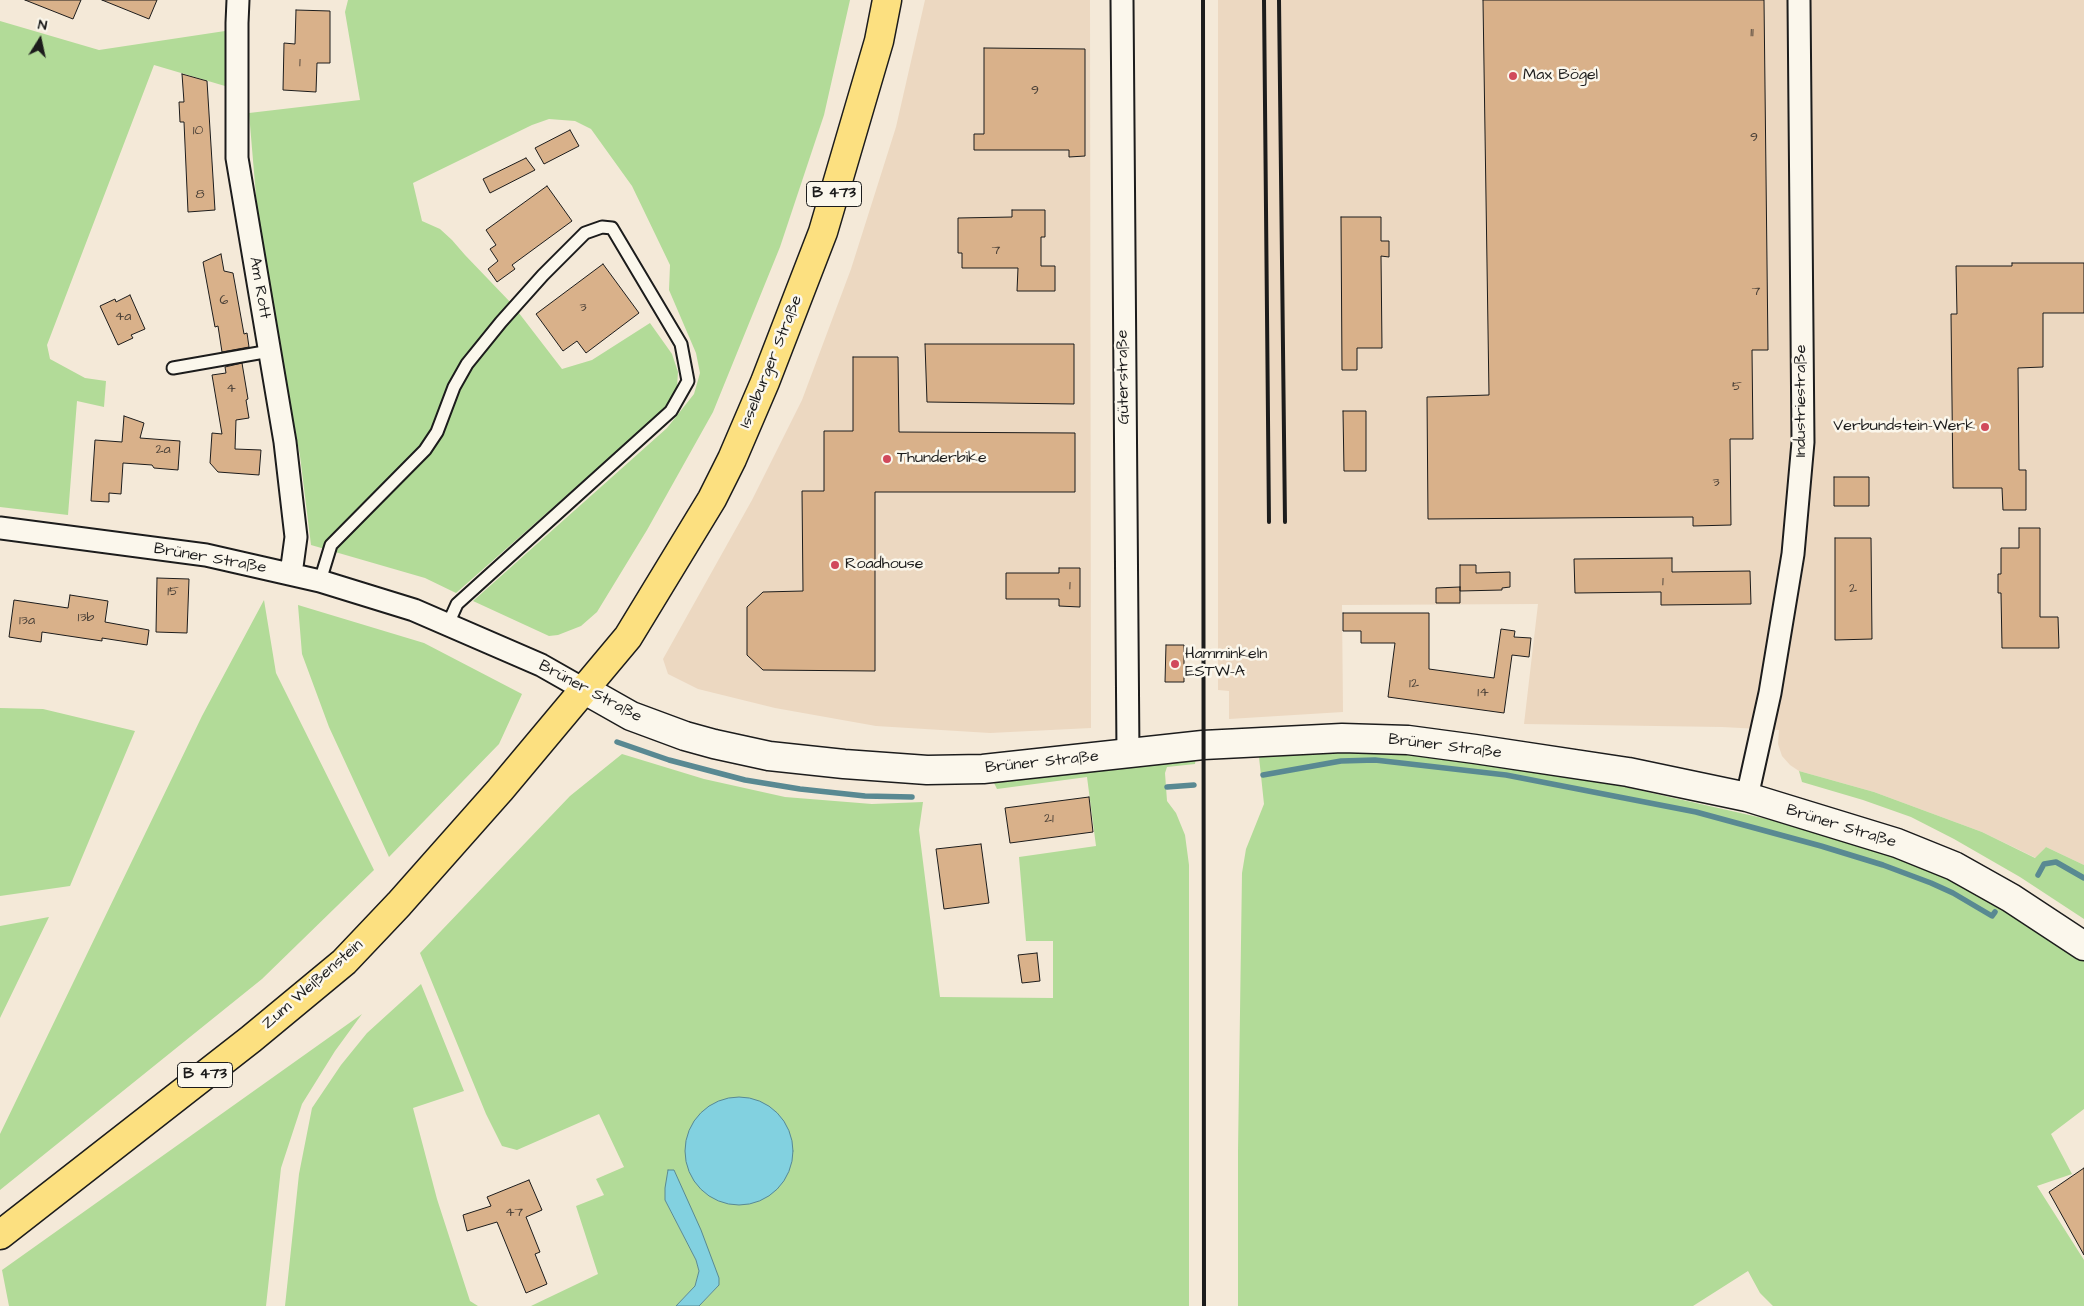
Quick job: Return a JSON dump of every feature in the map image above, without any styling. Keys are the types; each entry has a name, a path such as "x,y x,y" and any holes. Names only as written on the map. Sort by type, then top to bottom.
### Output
{"main road":[{"name":"Isselburger Straße","path":"585,690 628,637 690,537 732,459 765,382 823,232 879,41 887,0"},
{"name":"Brüner Straße","path":"585,690 631,716 685,736 722,746 794,760 927,770 983,769 1204,745 1342,738 1408,740 1628,772 1747,798 1897,843 1954,866 2011,898 2084,946"},
{"name":"Zum Weißenstein","path":"0,1235 243,1045 344,962 400,904 585,690"}],"street":[{"name":"Am Rott","path":"238,0 237,158 286,442 296,537 291,574"},
{"name":"Güterstraße","path":"1122,0 1128,753"},
{"name":"Industriestraße","path":"1747,798 1770,693 1792,554 1803,442 1799,0"},
{"name":"Brüner Straße","path":"0,528 206,554 320,581 414,610 541,665 585,690"}],"lane":[{"path":"320,581 331,545 425,450 437,432 454,387 467,364 501,322 543,275 585,233 602,227 612,228 681,344 688,382 671,411 457,604 448,624"},
{"path":"173,368 270,351"}],"shaded area":[{"path":"925,0 1090,0 1091,728 990,733 876,726 775,708 698,689 668,674 663,659 752,500 802,400 851,269 896,127"},
{"path":"1218,0 2084,0 2084,865 2046,847 2036,858 1982,832 1874,792 1799,771 1782,756 1778,744 1779,730 1722,727 1524,724 1538,604 1342,605 1343,712 1229,719 1229,691 1218,690"}],"green space":[{"path":"348,0 850,0 824,115 780,247 713,412 647,530 597,612 581,626 558,635 549,636 473,601 667,428 694,394 700,373 696,353 669,290 670,265 632,186 591,129 575,121 549,119 532,125 413,183 422,221 440,229 452,240 512,304 562,369 592,360 650,323 672,354 678,372 677,387 667,407 456,593 425,578 311,545 300,456 260,243 249,113 360,100 345,12"},
{"path":"0,21 99,50 225,31 225,86 154,65 47,345 50,359 85,378 106,381 104,407 77,401 68,515 0,507"},
{"path":"264,600 276,673 374,870 262,979 0,1190 0,1134 202,716"},
{"path":"298,605 424,643 522,694 499,744 389,857 329,727 302,654"},
{"path":"0,708 43,709 135,731 70,886 0,896"},
{"path":"1385,749 1529,769 1625,787 1767,819 1828,836 1906,861 1952,879 1990,900 2084,960 2084,1109 2051,1134 2072,1174 2037,1186 2084,1260 2084,1306 1773,1306 1760,1293 1748,1271 1693,1306 1238,1306 1242,873 1246,849 1264,804 1259,757 1269,756 1278,752"},
{"path":"622,754 704,779 785,797 872,804 923,802 919,830 940,997 1053,998 1053,941 1026,941 1019,857 1096,846 1087,777 997,789 993,781 1196,757 1195,764 1167,767 1165,773 1167,801 1176,813 1185,835 1189,865 1189,1306 699,1306 719,1285 674,1170 668,1170 665,1200 696,1260 699,1271 695,1286 676,1306 531,1306 598,1274 576,1206 604,1195 596,1179 624,1167 599,1114 517,1150 502,1146 486,1114 420,953 570,796"},
{"path":"1799,771 1874,792 1982,832 2035,858 2046,847 2084,865 2084,919 2020,877 1954,839 1911,817 1863,800 1802,782"},
{"path":"49,917 0,1018 0,926"},
{"path":"421,984 464,1091 413,1108 437,1199 470,1301 478,1306 285,1306 299,1174 312,1108 341,1065 367,1033"},
{"path":"362,1014 335,1051 302,1104 281,1168 266,1306 9,1306 2,1270"}],"water":[{"path":"739,1097 760,1101 777,1113 789,1130 793,1151 789,1172 777,1189 760,1201 739,1205 718,1201 701,1189 689,1172 685,1151 689,1130 701,1113 718,1101"},
{"path":"668,1170 674,1170 701,1230 719,1278 719,1285 699,1306 676,1306 695,1286 699,1271 696,1260 665,1200"}],"building":[{"path":"25,0 81,0 73,19"},
{"path":"102,0 157,0 149,19"},
{"path":"1483,0 1764,0 1768,350 1752,350 1753,439 1730,439 1731,525 1693,526 1693,517 1428,519 1427,397 1489,395"},
{"path":"296,10 330,11 330,63 317,63 316,92 283,90 284,43 295,44"},
{"path":"984,48 1085,49 1085,156 1069,157 1069,150 974,150 974,134 984,134"},
{"path":"182,74 207,81 215,210 188,212 184,122 180,122 179,102 184,102"},
{"path":"570,130 579,146 544,164 535,148"},
{"path":"526,158 535,170 490,193 483,179"},
{"path":"547,186 572,221 512,265 515,269 497,282 488,269 498,261 490,249 496,245 486,230"},
{"path":"1012,210 1045,210 1045,237 1041,237 1041,266 1055,266 1055,291 1017,291 1018,268 962,268 962,253 958,253 958,218 1012,217"},
{"path":"1341,217 1381,217 1381,241 1389,241 1389,257 1381,256 1382,348 1357,348 1357,370 1342,370"},
{"path":"221,254 224,271 233,273 244,334 247,333 249,347 222,352 218,326 215,327 203,262"},
{"path":"2012,263 2084,263 2084,313 2043,313 2043,367 2018,368 2019,470 2026,470 2026,510 2003,510 2002,488 1953,488 1951,314 1957,314 1956,266 2012,266"},
{"path":"603,264 639,313 586,353 577,341 563,351 536,314"},
{"path":"130,295 145,329 131,335 133,338 118,345 100,306 115,299 116,302"},
{"path":"925,344 1074,344 1074,404 927,402"},
{"path":"853,357 898,357 899,432 1075,433 1075,492 875,492 875,671 763,670 747,655 747,607 763,592 803,591 802,491 824,491 824,431 853,431"},
{"path":"242,363 249,418 236,420 235,449 261,450 259,475 218,472 210,463 212,433 222,434 212,375 226,373 225,367"},
{"path":"1343,411 1366,411 1366,471 1344,471"},
{"path":"124,416 144,423 140,438 180,441 178,470 154,468 152,465 123,463 121,494 109,493 109,502 91,501 95,440 122,442"},
{"path":"1834,477 1869,477 1869,506 1834,506"},
{"path":"2019,528 2040,528 2040,617 2058,617 2059,648 2002,648 2001,593 1998,593 1998,574 2001,574 2001,548 2019,548"},
{"path":"1835,538 1871,538 1872,639 1835,640"},
{"path":"1672,558 1672,572 1750,571 1751,604 1661,605 1661,592 1575,593 1574,559"},
{"path":"1460,565 1476,565 1476,573 1510,572 1510,587 1502,588 1502,590 1460,591"},
{"path":"1059,568 1080,568 1080,607 1059,606 1059,599 1006,599 1006,573 1059,573"},
{"path":"157,578 189,579 187,633 156,632"},
{"path":"1460,587 1460,603 1436,603 1436,588"},
{"path":"70,595 108,601 105,622 149,630 147,645 102,638 102,641 42,632 41,642 9,637 14,600 68,608"},
{"path":"1343,613 1429,613 1429,669 1494,678 1501,629 1515,631 1514,637 1531,638 1529,657 1512,655 1504,713 1388,697 1395,643 1361,643 1361,631 1343,631"},
{"name":"Hamminkeln ESTW-A","path":"1166,645 1184,645 1184,682 1165,682"},
{"path":"1089,797 1093,832 1010,843 1005,808"},
{"path":"981,844 989,903 944,909 936,849"},
{"path":"1037,953 1040,981 1022,983 1018,955"},
{"path":"2084,1168 2084,1255 2049,1192"},
{"path":"529,1180 542,1210 526,1217 540,1252 535,1254 547,1284 526,1293 497,1222 467,1231 463,1215 491,1206 487,1197"}],"waterway":[{"path":"617,742 669,760 745,780 800,789 865,796 912,797"},
{"path":"1263,775 1341,761 1375,760 1506,775 1696,812 1821,846 1883,865 1931,883 1953,893 1992,916 1995,912"},
{"path":"1167,787 1194,785"},
{"path":"2038,875 2044,864 2056,862 2084,878"}],"railway":[{"path":"1203,0 1204,1306"},
{"path":"1264,0 1269,522"},
{"path":"1279,0 1285,522"}],"place":[{"name":"Max Bögel","path":"1513,76"},
{"name":"Verbundstein-Werk","path":"1985,427"},
{"name":"Thunderbike","path":"887,459"},
{"name":"Roadhouse","path":"835,565"},
{"name":"Hamminkeln ESTW-A","path":"1175,664"}]}
